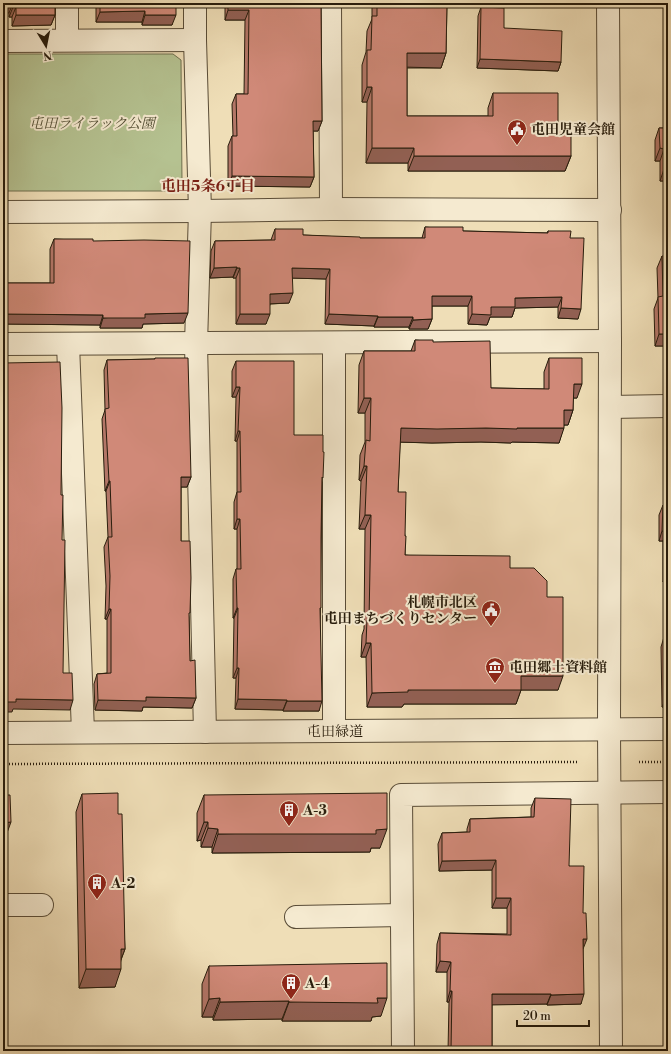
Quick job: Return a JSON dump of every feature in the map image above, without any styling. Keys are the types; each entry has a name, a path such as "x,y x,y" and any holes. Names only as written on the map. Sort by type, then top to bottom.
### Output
{"street":[{"path":"67,3 67,40"},
{"path":"195,3 200,211 196,344 205,732"},
{"path":"330,3 331,209"},
{"path":"608,3 610,210 609,730 612,1051"},
{"path":"3,41 195,40"},
{"path":"3,212 331,209 610,210"},
{"path":"3,344 610,341"},
{"path":"334,343 334,730"},
{"path":"68,344 83,732"},
{"path":"610,407 668,406"},
{"name":"屯田緑道","path":"3,733 668,729"},
{"path":"403,1051 400,795 668,792"},
{"path":"3,905 42,904"},
{"path":"296,917 402,915"}],"path":[{"path":"3,764 577,762"},
{"path":"639,762 668,762"}],"green space":[{"name":"屯田ライラック公園","path":"3,54 173,54 181,60 182,184 173,191 3,191"}],"building":[{"path":"13,3 55,3 55,15 16,15 16,7 13,7"},
{"path":"100,3 176,3 176,15 145,15 145,11 100,12"},
{"path":"228,3 321,3 322,121 313,121 314,177 232,176 232,136 237,136 236,94 248,94 249,10 228,10"},
{"path":"377,3 447,3 446,53 407,53 407,116 493,116 493,93 558,93 558,126 571,126 571,156 414,156 414,148 372,148 372,87 367,87 367,50 371,50 372,16 377,16"},
{"path":"481,7 504,8 504,28 562,31 561,62 480,59"},
{"path":"659,128 668,128 668,169 664,169 664,149 660,148"},
{"path":"425,227 463,227 463,231 548,233 548,231 571,231 570,238 584,238 581,309 561,308 562,297 515,298 515,307 491,307 491,315 472,314 472,296 432,296 432,319 413,320 413,317 378,317 329,314 330,269 292,268 293,293 270,294 270,314 240,314 240,268 214,268 215,241 275,240 275,229 303,229 303,235 360,238 425,238"},
{"path":"54,239 93,239 93,241 190,241 188,313 145,314 145,318 103,318 103,315 3,314 3,283 54,283"},
{"path":"662,256 668,256 668,334 659,334 658,297 663,296"},
{"path":"415,340 433,340 433,342 490,341 491,388 549,389 549,358 582,358 582,384 574,384 573,410 564,410 564,428 401,428 398,492 406,492 405,555 510,556 510,568 534,568 547,581 547,597 563,597 563,676 521,676 521,690 408,690 408,692 372,693 371,643 366,643 367,620 369,620 371,515 365,515 367,466 364,466 366,440 370,441 371,398 364,398 364,351 415,351"},
{"path":"188,358 191,477 181,477 181,541 190,541 190,661 195,660 196,698 146,697 146,701 98,700 97,674 111,673 111,609 109,609 110,576 108,537 112,537 105,409 109,408 107,360"},
{"path":"236,361 294,361 294,435 323,435 324,452 323,478 322,477 320,608 322,701 238,699 239,668 237,668 238,608 236,569 241,569 240,519 237,519 237,492 241,492 240,431 238,431 240,387 236,387"},
{"path":"60,362 62,408 61,495 63,495 62,540 65,540 63,673 72,673 73,700 16,699 16,702 3,702 3,363"},
{"path":"663,505 668,505 668,572 666,572 666,531 662,531"},
{"path":"664,637 668,637 668,698 666,698"},
{"name":"A-2","path":"118,793 118,814 122,814 125,949 121,949 121,969 86,969 82,794"},
{"path":"387,793 387,829 376,830 376,834 218,834 218,829 208,828 208,822 204,822 204,795"},
{"path":"3,795 10,795 11,822 3,823"},
{"path":"535,798 571,799 569,866 584,866 583,913 586,913 587,939 583,939 584,994 492,994 492,1049 487,1049 487,1051 451,1051 451,962 440,961 440,933 511,935 511,898 496,898 496,860 442,861 442,833 470,832 470,819 534,817"},
{"path":"387,963 387,998 377,998 378,1003 289,1001 220,1002 220,998 209,999 209,966"}],"place":[{"name":"屯田児童会館","path":"517,146"},
{"name":"札幌市北区 屯田まちづくりセンター","path":"491,627"},
{"name":"屯田郷土資料館","path":"495,684"},
{"name":"A-3","path":"289,827"},
{"name":"A-2","path":"97,900"},
{"name":"A-4","path":"291,1000"}],"district":[{"name":"屯田5条6丁目","path":"208,186"}]}
